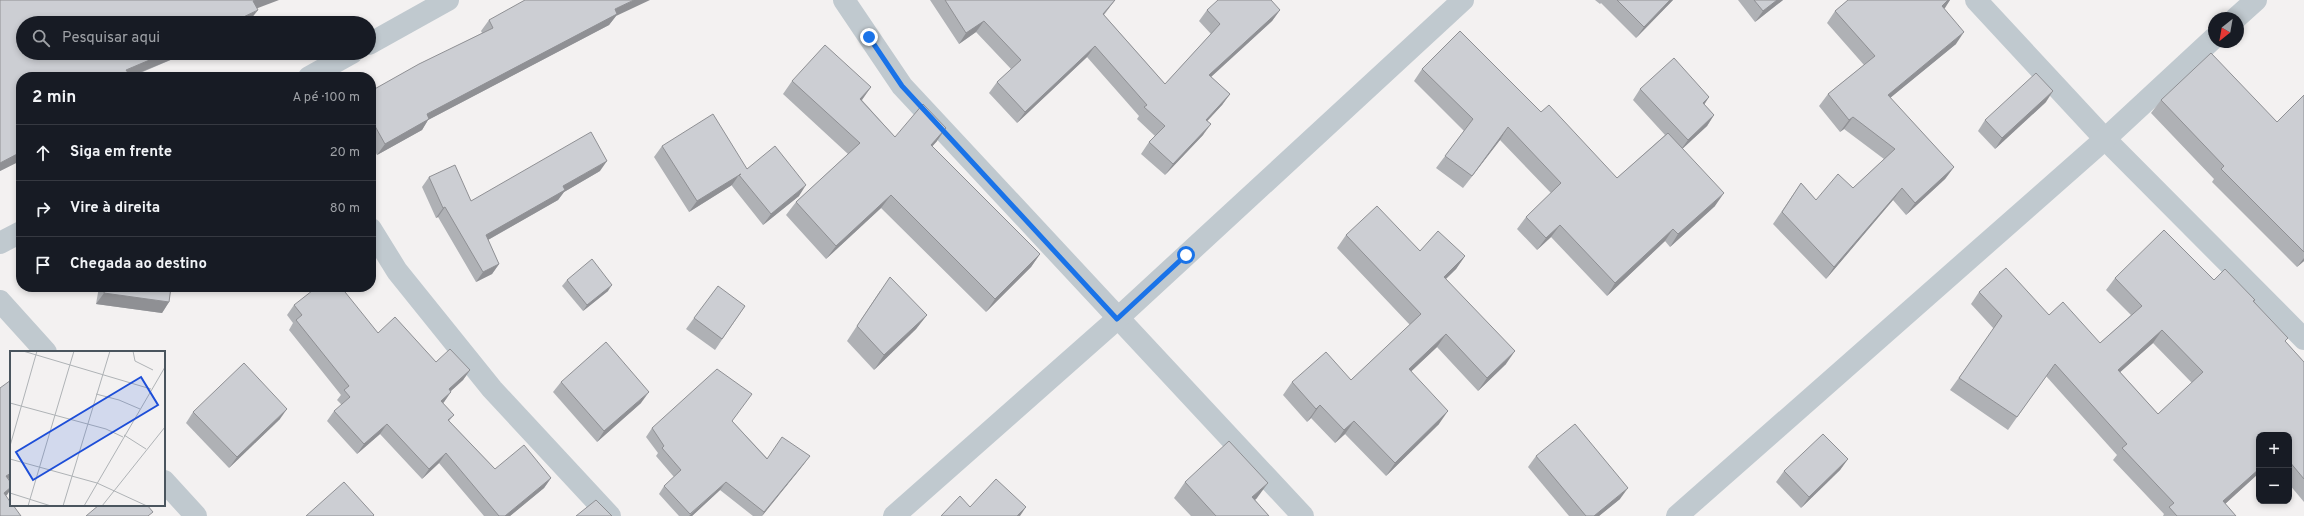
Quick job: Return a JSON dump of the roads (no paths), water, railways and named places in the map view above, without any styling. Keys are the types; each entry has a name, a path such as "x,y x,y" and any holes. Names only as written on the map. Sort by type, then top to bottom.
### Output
{"street":[{"path":"376,40 448,0"},
{"path":"844,0 902,86 1117,319 1303,516"},
{"path":"894,516 1117,319 1463,0"},
{"path":"1976,0 2105,138 2304,339"},
{"path":"2243,12 2256,0"},
{"path":"1677,516 2105,138 2208,44"},
{"path":"318,72 339,60"},
{"path":"0,243 16,235"},
{"path":"376,237 397,271 492,389 610,516"},
{"path":"0,301 45,351"},
{"path":"165,482 196,516"}]}
